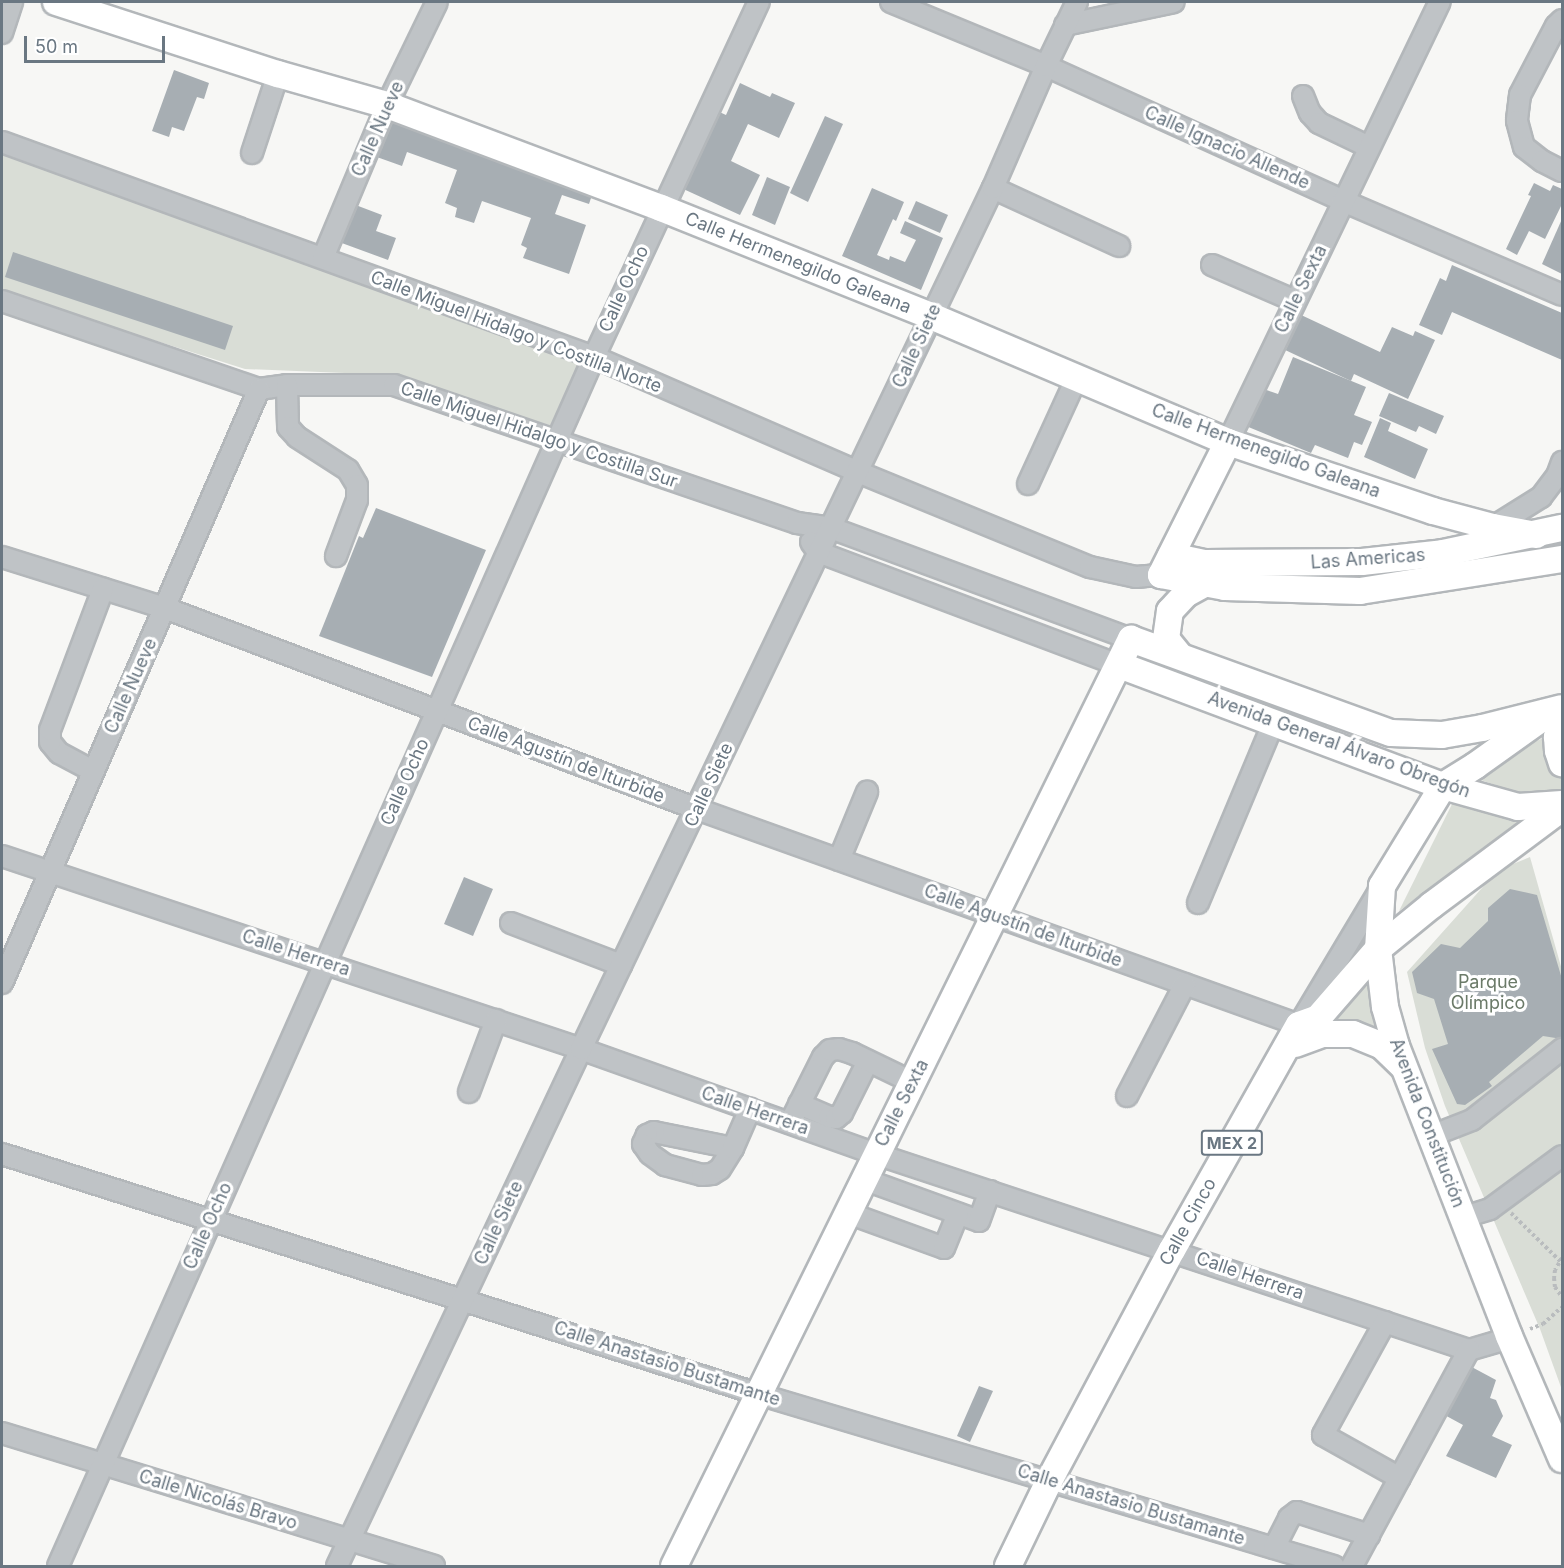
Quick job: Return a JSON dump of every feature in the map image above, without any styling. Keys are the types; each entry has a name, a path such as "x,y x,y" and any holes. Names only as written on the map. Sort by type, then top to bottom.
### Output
{"main road":[{"name":"Calle Hermenegildo Galeana","path":"56,2 278,74 387,105 661,208 931,316 1076,380 1228,442 1433,511 1493,527 1536,535"},
{"name":"Calle Sexta","path":"1166,566 1228,442"},
{"path":"1420,556 1432,545 1439,533 1440,526 1433,511"},
{"name":"Las Americas","path":"1166,566 1205,563 1362,562 1420,556 1563,528"},
{"name":"Las Americas","path":"1166,566 1206,583 1225,587 1360,591 1563,559"},
{"path":"1360,591 1362,562"},
{"path":"1179,655 1166,639 1170,611 1186,594 1206,583"},
{"name":"Calle Sexta","path":"674,1566 1131,639"},
{"name":"Avenida General Álvaro Obregón","path":"1131,639 1179,655 1286,697 1391,733 1442,735 1559,714"},
{"name":"Avenida General Álvaro Obregón","path":"1119,665 1443,786 1518,807 1563,806"},
{"path":"1274,721 1286,697"},
{"path":"1559,714 1558,751 1563,763"},
{"path":"1443,786 1559,714"},
{"path":"1405,770 1422,797 1427,810"},
{"name":"Avenida Constitución","path":"1443,786 1383,886 1378,950 1385,1007 1404,1068 1509,1337 1563,1459"},
{"path":"1404,1068 1388,1051 1368,1038 1353,1034 1311,1030 1318,1018 1378,950 1446,893 1563,806"},
{"name":"Calle Cinco","path":"1008,1566 1049,1481 1172,1250 1286,1047 1311,1030"}],"street":[{"path":"2,33 12,2"},
{"name":"Calle Nueve","path":"323,258 387,105 437,2"},
{"name":"Calle Ocho","path":"61,1566 103,1464 436,711 661,208 759,2"},
{"name":"Calle Ignacio Allende","path":"891,2 1046,66 1343,201 1563,296"},
{"name":"Calle Siete","path":"337,1566 581,1049 698,809 818,552 993,188 1046,66 1077,2"},
{"path":"1065,25 1174,2"},
{"name":"Calle Sexta","path":"1228,442 1440,2"},
{"path":"1563,20 1556,26 1520,95 1516,121 1524,147 1542,161 1563,171"},
{"path":"252,153 278,74"},
{"path":"1303,96 1310,113 1319,123 1369,147"},
{"name":"Calle Miguel Hidalgo y Costilla Norte","path":"2,142 594,357 858,472 1090,567 1136,577 1166,566"},
{"path":"993,188 1119,246"},
{"path":"1212,265 1295,301"},
{"name":"Calle Miguel Hidalgo y Costilla Sur","path":"2,301 259,389 287,385 394,385 797,523 831,528 1131,639"},
{"path":"1028,484 1076,380"},
{"path":"287,385 288,426 297,437 348,470 357,485 357,500 336,556"},
{"name":"Calle Nueve","path":"2,982 259,389"},
{"path":"1493,527 1541,497 1557,476 1563,462"},
{"path":"797,523 818,552 1119,665"},
{"name":"Calle Agustín de Iturbide","path":"2,557 165,608 698,809 1311,1030"},
{"path":"940,599 949,573"},
{"path":"93,771 59,753 50,742 50,730 103,588"},
{"path":"1198,903 1274,721"},
{"path":"839,860 867,792"},
{"name":"Calle Herrera","path":"2,856 496,1020 876,1154 1469,1350"},
{"path":"1311,1030 1383,886"},
{"path":"511,923 621,965"},
{"path":"1127,1096 1185,984"},
{"path":"469,1092 496,1020"},
{"path":"790,1123 823,1056 830,1050 839,1049 914,1083"},
{"path":"1431,1136 1472,1120 1563,1049"},
{"path":"799,1104 829,1117 837,1118 842,1113 868,1061"},
{"path":"734,1148 750,1108"},
{"name":"Calle Anastasio Bustamante","path":"2,1154 211,1218 758,1394 1334,1566"},
{"path":"1464,1217 1503,1203 1563,1156"},
{"path":"863,1179 979,1221 990,1191"},
{"path":"848,1213 944,1248 958,1214"},
{"path":"1384,1322 1323,1435 1400,1478"},
{"path":"1352,1566 1469,1350 1509,1337"},
{"name":"Calle Nicolás Bravo","path":"2,1433 434,1566"},
{"path":"1274,1548 1289,1518 1297,1512 1369,1535"}],"path":[{"path":"1503,1203 1561,1260 1554,1278 1555,1287 1563,1297"},
{"path":"1509,1337 1543,1324 1563,1306"}],"green space":[{"path":"2,148 591,358 552,426 393,375 245,369 2,292"},
{"path":"1550,735 1554,766 1562,778 1562,790 1527,795 1474,778 1518,749"},
{"path":"1455,798 1532,816 1399,911"},
{"name":"Parque Olímpico","path":"1530,857 1562,970 1562,1390 1540,1329 1445,1106 1425,1048 1407,972 1498,870"},
{"path":"1373,966 1381,1034 1325,1020"}],"building":[{"path":"174,70 209,83 204,99 197,97 184,131 172,127 169,137 152,131"},
{"path":"740,83 770,97 772,93 795,103 779,138 748,124 731,161 760,175 740,215 679,187 715,110 726,115"},
{"path":"388,116 594,189 589,204 562,195 555,214 586,225 569,274 523,258 527,248 521,245 531,218 482,201 474,223 455,217 457,208 445,203 457,170 407,152 402,166 374,156"},
{"path":"825,116 843,124 808,202 790,193"},
{"path":"767,177 790,187 775,225 752,215"},
{"path":"1534,183 1550,191 1553,185 1562,189 1562,204 1545,239 1529,231 1517,255 1506,249 1531,196 1528,195"},
{"path":"872,188 904,202 896,221 893,219 877,255 889,260 890,256 905,262 916,240 900,233 905,221 943,238 921,290 842,256"},
{"path":"916,201 948,215 940,233 908,219"},
{"path":"353,204 382,215 376,231 396,238 388,260 339,242"},
{"path":"1562,219 1562,274 1542,264"},
{"path":"13,252 233,326 225,350 5,277"},
{"path":"1452,265 1562,313 1562,360 1452,312 1442,335 1419,325 1440,278 1446,281"},
{"path":"1299,314 1380,352 1392,327 1413,336 1415,331 1435,340 1408,399 1354,374 1351,381 1283,349"},
{"path":"1293,357 1366,387 1354,415 1372,422 1362,445 1354,442 1348,458 1315,445 1311,453 1246,426 1261,388 1278,394"},
{"path":"1389,393 1444,416 1436,434 1419,426 1416,432 1379,416"},
{"path":"1380,418 1391,423 1388,431 1428,449 1415,479 1364,457"},
{"path":"376,508 486,550 432,677 319,636 359,536 363,538"},
{"path":"464,877 493,889 473,936 444,924"},
{"path":"1510,889 1537,895 1562,979 1562,1039 1543,1036 1489,1082 1492,1086 1465,1105 1457,1104 1432,1049 1448,1044 1434,999 1417,993 1412,972 1441,944 1460,948 1488,921 1488,908"},
{"path":"1468,1365 1496,1380 1490,1398 1496,1400 1503,1416 1492,1436 1512,1445 1496,1478 1446,1456 1463,1425 1441,1413"},
{"path":"979,1386 993,1391 970,1442 957,1436"}]}
